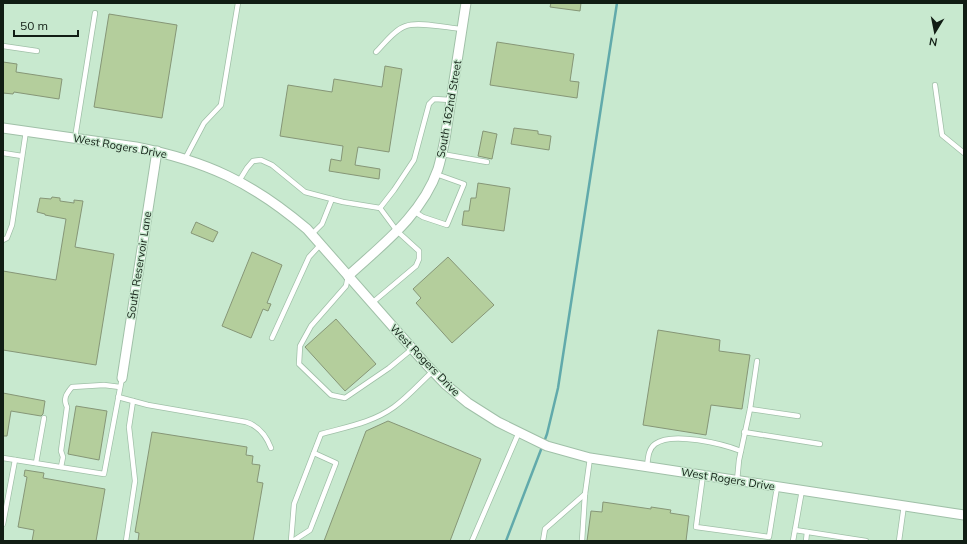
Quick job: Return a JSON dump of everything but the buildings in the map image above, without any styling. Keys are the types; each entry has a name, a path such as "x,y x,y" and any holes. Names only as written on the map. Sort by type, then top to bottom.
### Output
{"street":[{"name":"South 162nd Street","path":"348,276 397,231 415,212 425,197 436,174 442,154 466,3"},
{"name":"West Rogers Drive","path":"3,128 157,151 184,158 239,181 290,215 312,234 445,384 468,403 498,422 543,444 590,458 964,515"},
{"name":"South Reservoir Lane","path":"121,382 157,151"}],"lane":[{"path":"184,158 204,123 221,104 238,3"},
{"path":"75,138 95,13"},
{"path":"376,52 391,36 405,26 415,24 462,29"},
{"path":"3,46 37,51"},
{"path":"935,85 942,135 964,153"},
{"path":"380,208 414,160 428,104 434,99 451,100"},
{"path":"3,240 7,238 12,225 26,131"},
{"path":"3,153 22,156"},
{"path":"442,154 487,162"},
{"path":"239,181 247,168 253,162 261,160 272,165 305,192 332,200 380,208 397,231 419,252 419,259 416,266 372,303"},
{"path":"415,212 423,217 447,225 464,184 436,174"},
{"path":"312,234 322,224 332,200"},
{"path":"272,338 309,257 321,244"},
{"path":"348,276 346,286 311,326 300,346 299,364 331,395 345,398 389,368 412,348"},
{"path":"737,481 738,460 750,409 757,361"},
{"path":"292,541 294,504 321,434 352,427 389,411 404,399 433,371"},
{"path":"3,458 104,474 121,382 104,385 72,387 66,393 65,402 67,407 60,451 63,457 61,467"},
{"path":"118,397 148,405 253,424 264,434 271,448"},
{"path":"126,541 136,481 129,426 133,401"},
{"path":"750,409 798,416"},
{"path":"36,463 44,418"},
{"path":"472,541 519,432"},
{"path":"744,432 820,444"},
{"path":"647,467 650,451 655,444 665,440 681,437 728,446 741,451"},
{"path":"292,541 310,530 336,463 314,453"},
{"path":"582,541 585,494 590,458"},
{"path":"3,524 15,460"},
{"path":"703,475 696,527 769,537 777,487"},
{"path":"793,541 802,490"},
{"path":"542,541 545,529 585,494"},
{"path":"899,541 904,506"},
{"path":"795,530 866,541"},
{"path":"806,541 808,532"}],"waterway":[{"path":"544,442 558,388 617,3"},
{"path":"506,541 542,447"}]}
